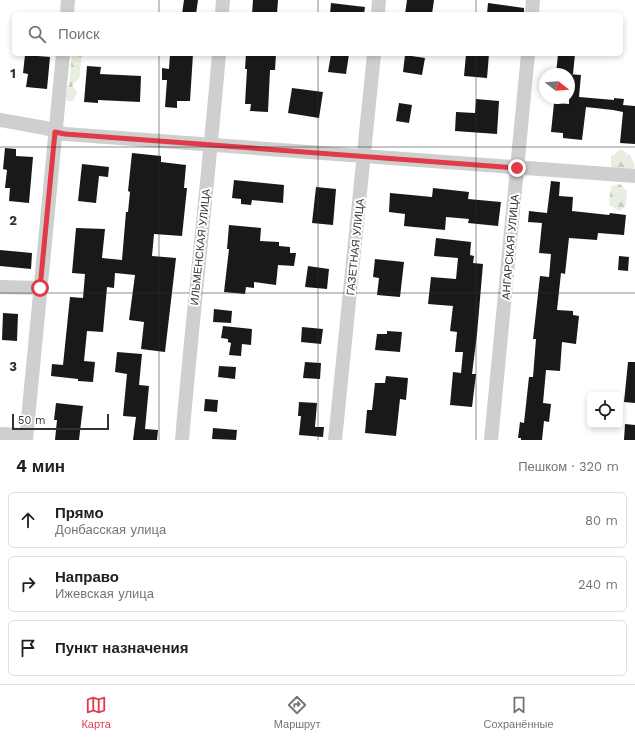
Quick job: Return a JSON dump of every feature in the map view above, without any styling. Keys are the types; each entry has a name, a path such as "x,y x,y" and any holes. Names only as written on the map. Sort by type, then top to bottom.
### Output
{"street":[{"path":"67,12 68,0"},
{"path":"222,12 223,0"},
{"path":"378,12 379,0"},
{"path":"532,12 533,0"},
{"path":"0,434 26,437 63,56"},
{"name":"ИЛЬМЕНСКАЯ УЛИЦА","path":"182,440 219,56"},
{"name":"ГАЗЕТНАЯ УЛИЦА","path":"336,440 374,56"},
{"name":"АНГАРСКАЯ УЛИЦА","path":"491,440 528,56"},
{"path":"0,120 45,128 65,134 635,176"},
{"path":"0,287 40,288"}],"green space":[{"path":"72,56 82,56 79,79 72,85 77,93 73,101 67,101 65,94 69,85"},
{"path":"621,149 632,158 635,168 635,178 624,179 611,166 611,157"},
{"path":"620,184 627,191 626,206 620,211 609,205 611,186"}],"building":[{"path":"184,0 198,0 196,12 182,12"},
{"path":"253,0 278,0 277,12 252,12"},
{"path":"407,0 434,0 432,12 405,12"},
{"path":"331,3 365,7 364,12 330,12"},
{"path":"488,3 524,8 524,12 487,12"},
{"path":"25,56 50,57 47,89 26,87 28,74 23,73"},
{"path":"170,56 193,56 190,101 177,101 177,108 165,107 167,80 162,80 162,68 169,69"},
{"path":"246,56 276,56 275,70 270,70 268,112 250,111 251,104 245,104 247,69 245,69"},
{"path":"331,56 349,56 346,74 328,72"},
{"path":"405,56 425,58 422,75 403,72"},
{"path":"466,56 489,56 487,78 464,76"},
{"path":"558,56 575,56 574,68 557,68"},
{"path":"87,66 101,67 100,74 141,76 140,102 98,100 98,103 84,102"},
{"path":"575,74 581,75 579,97 614,100 614,98 624,99 623,105 635,106 635,144 620,143 623,112 613,110 586,107 582,140 563,138 563,133 551,132 554,104 575,104"},
{"path":"292,88 323,92 319,118 288,113"},
{"path":"476,99 499,101 497,134 455,131 456,112 475,113"},
{"path":"399,103 412,105 409,123 396,121"},
{"path":"5,148 16,149 16,156 33,157 29,203 9,201 10,188 5,188 7,170 3,169"},
{"path":"132,153 161,156 161,162 186,165 184,188 187,188 182,236 154,234 152,256 176,258 165,352 141,349 144,322 129,320 135,275 115,273 114,288 107,287 103,332 87,331 84,361 95,362 93,382 51,376 52,364 63,365 70,297 83,298 85,274 72,273 76,228 105,229 102,258 122,260 126,212 128,212 130,192 128,191"},
{"path":"82,164 109,167 108,177 99,176 96,203 78,201"},
{"path":"234,180 284,185 283,203 252,200 251,205 241,204 241,199 232,198"},
{"path":"551,181 560,182 559,196 573,197 572,211 609,215 610,213 626,215 624,235 598,233 597,240 569,238 565,274 561,273 557,310 573,311 573,315 579,316 576,344 562,342 560,371 546,370 543,403 551,404 549,422 544,421 542,440 521,440 521,438 518,438 520,422 524,423 529,377 533,377 536,339 533,339 540,276 549,277 551,254 539,253 542,223 528,222 529,211 547,213"},
{"path":"316,187 336,189 333,225 312,223"},
{"path":"433,188 469,192 468,199 501,202 498,226 468,223 469,219 446,217 445,230 404,226 405,214 389,212 390,193 432,197"},
{"path":"229,225 261,228 260,241 279,242 279,246 290,247 290,253 296,253 294,266 278,265 276,285 254,282 254,288 246,287 245,294 224,292 229,249 227,249"},
{"path":"436,238 471,242 470,255 474,256 473,263 483,264 472,374 476,374 472,407 450,405 453,372 461,373 463,352 455,352 457,332 450,331 453,306 428,304 431,277 456,279 458,258 434,256"},
{"path":"0,250 32,253 31,269 0,266"},
{"path":"619,256 629,257 628,271 618,270"},
{"path":"375,259 404,262 400,297 377,295 379,278 373,277"},
{"path":"308,266 329,269 327,289 305,287"},
{"path":"214,309 232,311 231,323 213,322"},
{"path":"3,313 18,314 17,341 2,340"},
{"path":"223,326 252,329 251,345 242,344 241,356 229,355 231,343 228,342 228,339 221,338"},
{"path":"302,327 323,329 321,344 301,342"},
{"path":"387,331 402,332 400,352 375,350 377,334 387,334"},
{"path":"117,352 142,354 139,385 149,386 145,429 158,430 157,440 133,440 136,417 123,416 127,374 115,372"},
{"path":"305,362 321,363 320,379 303,378"},
{"path":"628,362 635,362 635,403 624,402"},
{"path":"219,366 236,367 235,379 218,377"},
{"path":"386,376 408,378 406,400 400,399 396,436 365,433 367,410 372,410 375,383 385,383"},
{"path":"205,399 218,400 217,412 204,411"},
{"path":"299,402 317,403 315,427 324,427 323,437 299,435 301,416 298,416"},
{"path":"56,403 83,406 79,440 55,440 57,420 54,420"},
{"path":"625,424 635,425 635,440 624,440"},
{"path":"213,428 237,430 236,440 212,439"}],"route":[{"path":"40,288 55,132 65,134 517,168"}]}
